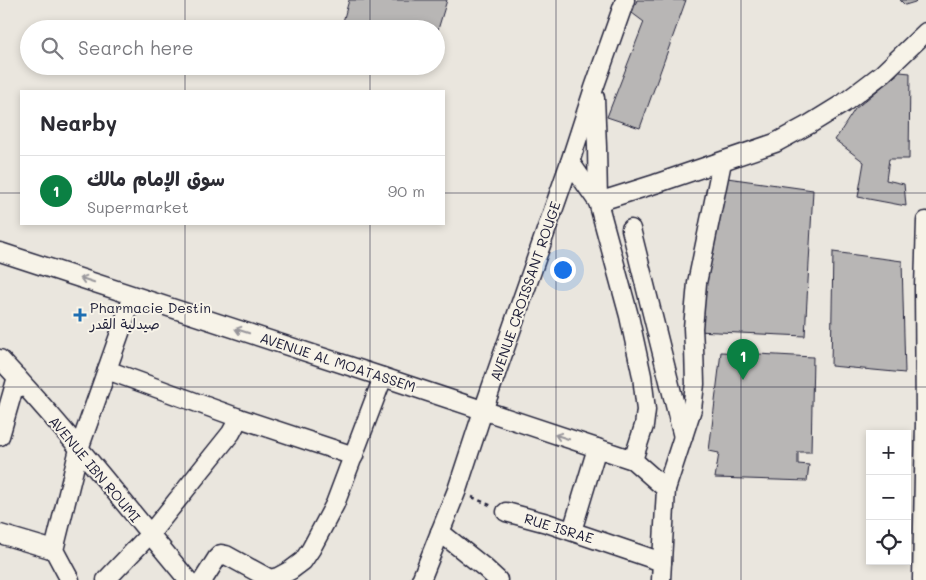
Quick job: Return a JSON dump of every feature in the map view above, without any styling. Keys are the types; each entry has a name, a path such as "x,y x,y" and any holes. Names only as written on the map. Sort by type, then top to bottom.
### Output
{"street":[{"name":"AVENUE CROISSANT ROUGE","path":"421,580 457,490 594,88 626,0"},
{"path":"598,202 775,143 844,103 882,74 926,32"},
{"path":"594,88 598,202 629,316 642,376 646,410 644,426 633,460"},
{"path":"570,162 598,202"},
{"path":"661,580 666,489 692,409 695,384 692,328 697,283 722,162"},
{"path":"922,580 926,221"},
{"path":"631,229 683,438"},
{"name":"AVENUE AL MOATASSEM","path":"0,252 633,460 666,489"},
{"path":"70,580 54,550 79,449 133,296"},
{"name":"AVENUE IBN ROUMI","path":"0,359 17,376 188,580"},
{"path":"108,370 239,418 354,456"},
{"path":"0,436 17,376"},
{"path":"203,580 221,554 269,579 278,577 303,561 335,504 384,377"},
{"path":"106,580 150,534 231,433 239,418"},
{"path":"572,531 597,448"},
{"name":"RUE ISRAE","path":"506,512 572,531 662,562"},
{"path":"440,532 498,580"},
{"path":"0,534 54,550"}],"path":[{"name":"RUE ISRAE","path":"457,490 506,512"}],"building":[{"path":"349,0 447,0 441,20 343,20"},
{"path":"637,0 686,0 640,128 607,117 644,22 632,13"},
{"path":"900,0 917,0 905,5"},
{"path":"900,72 910,73 909,159 889,159 886,180 904,184 906,206 858,197 864,162 835,140 855,109"},
{"path":"727,178 813,190 805,336 696,331"},
{"path":"833,252 902,261 905,373 831,366"},
{"path":"721,352 813,357 811,452 798,452 798,464 809,465 807,481 715,478 719,453 709,451"}],"place":[{"name":"Pharmacie Destin صيدلية القدر","path":"80,315"},
{"name":"سوق الإمام مالك","path":"743,380"}]}
